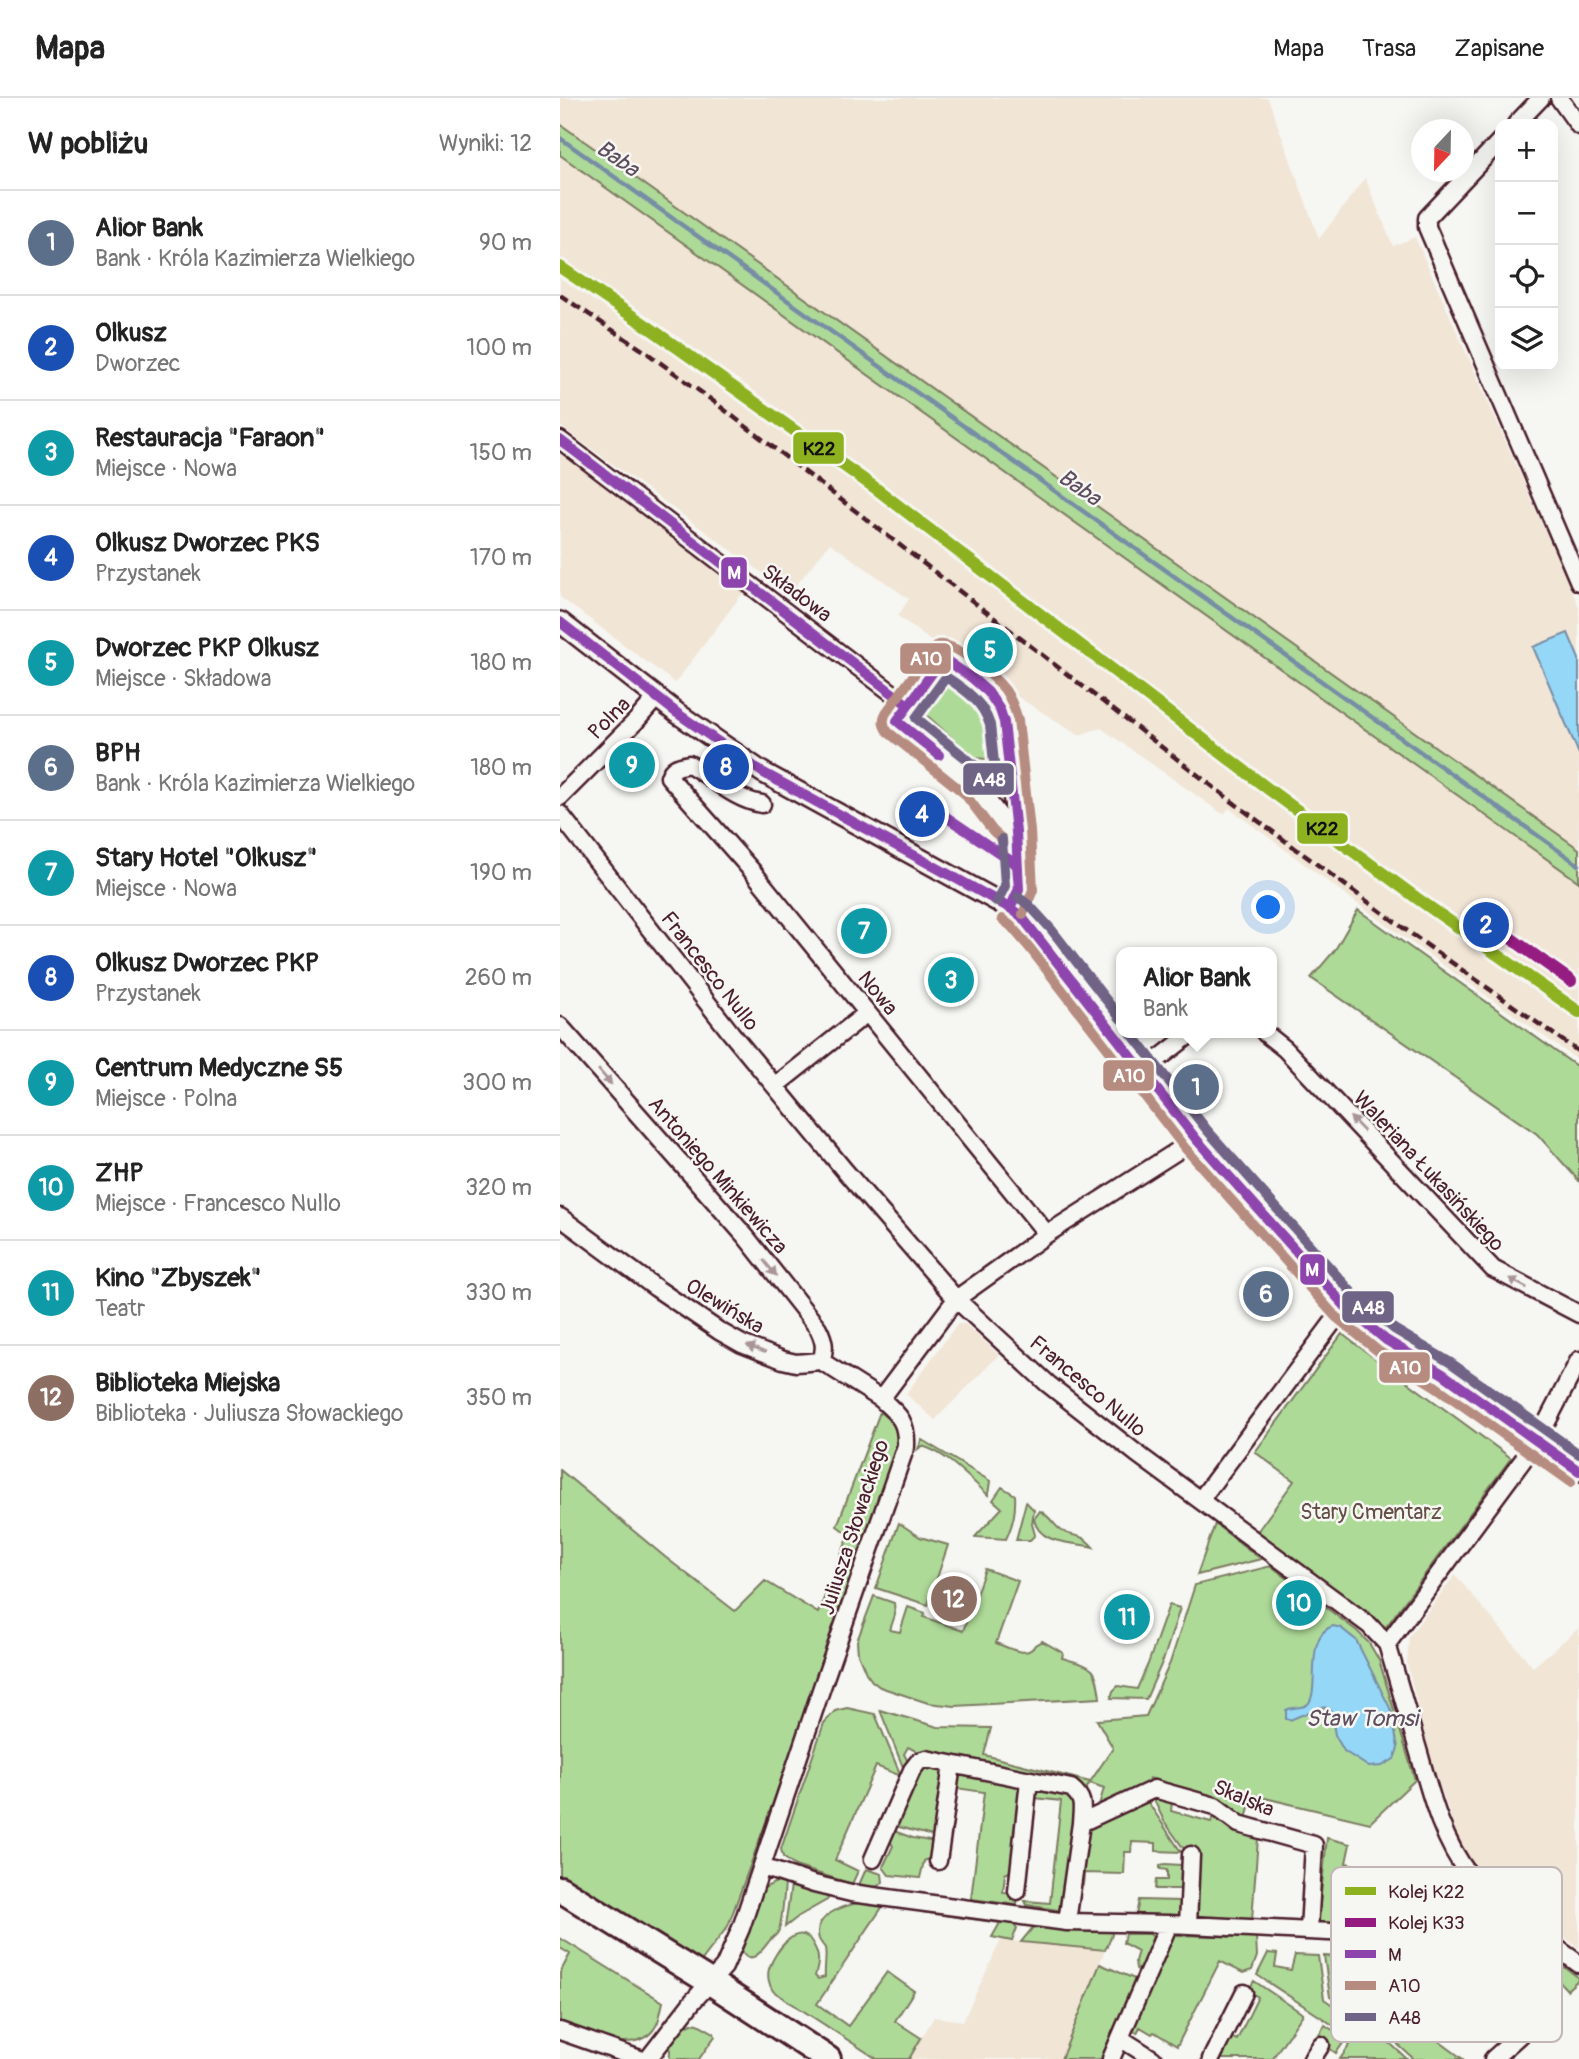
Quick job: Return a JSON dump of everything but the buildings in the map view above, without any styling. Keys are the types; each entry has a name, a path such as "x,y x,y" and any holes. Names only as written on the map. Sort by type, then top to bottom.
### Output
{"main road":[{"path":"560,1889 828,2059"}],"street":[{"path":"1521,119 1541,98"},
{"path":"1559,98 1579,126"},
{"path":"1495,146 1427,218 1427,227 1579,582"},
{"name":"Składowa","path":"560,440 908,705"},
{"path":"560,622 657,697 762,772 1021,916 1116,1034"},
{"path":"1010,908 1019,889 1016,832 1001,708 989,690 943,658 897,721 974,783 1004,822 1016,832"},
{"name":"Polna","path":"560,797 657,697"},
{"name":"Nowa","path":"762,804 750,803 737,796 689,764 677,766 669,777 753,872 1047,1234"},
{"name":"Francesco Nullo","path":"560,814 775,1086 956,1299 1048,1384 1136,1453 1369,1625 1387,1644 1433,1802 1455,1855 1463,1867"},
{"path":"775,1086 867,1013"},
{"name":"Antoniego Minkiewicza","path":"560,1026 746,1237 818,1328 824,1341 825,1352 821,1361"},
{"path":"1119,1038 1196,1139 1345,1306 1386,1340 1443,1374 1579,1471"},
{"path":"1144,1070 1186,1038"},
{"name":"Waleriana Łukasińskiego","path":"1271,1038 1285,1049 1383,1152 1486,1264 1579,1314"},
{"path":"821,1361 881,1399 956,1299 1047,1234 1196,1139"},
{"name":"Olewińska","path":"560,1217 656,1288 742,1344 796,1363 821,1361"},
{"path":"1200,1500 1345,1306"},
{"path":"1387,1644 1537,1441 1579,1360"},
{"name":"Juliusza Słowackiego","path":"648,2059 693,2001 724,1967 741,1928 906,1446 907,1429 881,1399"},
{"path":"873,1859 912,1770 919,1761 926,1759 1071,1788 1082,1800 1067,1922"},
{"path":"938,1860 952,1765"},
{"path":"1017,1891 1029,1780"},
{"name":"Skalska","path":"1081,1823 1154,1789 1215,1806 1240,1824 1314,1845 1309,1930"},
{"path":"1188,1925 1191,1855"},
{"path":"762,1867 851,1893 1067,1922 1169,1923 1331,1931"},
{"path":"1111,2059 1169,1923"},
{"name":"Francesco Nullo","path":"1562,1951 1579,1964"},
{"path":"1211,2059 1244,1993"},
{"path":"560,2031 640,2059"},
{"path":"1120,2038 1153,2059"},
{"path":"1493,2059 1512,2042"},
{"path":"1312,2059 1321,2045"}],"shaded area":[{"path":"560,98 1268,98 1319,239 1365,178 1393,246 1415,237 1579,607 1579,849 560,124"},
{"path":"560,155 1579,882 1579,1061 1392,929 1229,808 1225,813 1221,813 1101,728 1079,735 941,649 898,616 909,599 830,543 790,593 560,426"},
{"path":"560,453 745,590 675,683 560,597"},
{"path":"957,1324 965,1324 999,1355 935,1420 906,1394"},
{"path":"1455,1575 1533,1667 1579,1628 1579,1948 1562,1936 1562,1867 1475,1867 1462,1849 1432,1763 1407,1664 1409,1636"},
{"path":"1001,1940 1105,1950 1061,2059 909,2059 934,2017 963,2021"}],"green space":[{"path":"560,124 1579,849 1579,882 560,155"},
{"path":"942,681 950,681 966,691 991,716 997,742 986,759 970,754 923,712 927,699"},
{"path":"1358,910 1579,1068 1579,1181 1537,1134 1311,978 1335,950"},
{"name":"Stary Cmentarz","path":"1342,1334 1511,1458 1386,1627 1257,1532 1294,1481 1255,1452"},
{"path":"880,1412 900,1430 896,1448 817,1682 728,1926 699,1964 560,1882 560,1470 735,1611 765,1581 818,1613 849,1535 837,1526"},
{"path":"922,1440 990,1481 988,1495 940,1454 922,1446 918,1449"},
{"path":"1002,1487 1015,1495 1013,1518 1006,1539 975,1537 1002,1508 993,1500"},
{"path":"1026,1502 1034,1510 1032,1524 1035,1535 1030,1540 1016,1540"},
{"path":"1040,1511 1062,1531 1081,1537 1093,1547 1058,1541 1043,1534 1034,1519"},
{"path":"899,1523 920,1537 948,1545 928,1605 876,1588"},
{"path":"1215,1524 1261,1559 1197,1575"},
{"path":"1271,1566 1357,1631 1369,1643 1379,1660 1415,1780 1370,1823 1252,1795 1246,1819 1217,1797 1149,1778 1145,1789 1098,1809 1104,1788 1090,1783 1081,1791 924,1755 908,1747 904,1754 909,1764 905,1772 880,1710 938,1727 991,1728 984,1755 1090,1782 1113,1748 1097,1720 1146,1716 1170,1663 1195,1585"},
{"path":"985,1569 1018,1581 996,1643 1023,1652 1042,1641 1063,1653 1062,1658 1091,1669 1097,1679 1100,1698 955,1706 928,1703 880,1687 872,1681 858,1654 857,1641 874,1596 894,1603 895,1615 890,1630 900,1632 908,1607 925,1613 924,1617 963,1631"},
{"path":"1169,1605 1180,1608 1164,1658 1146,1699 1111,1698 1118,1686 1137,1689"},
{"path":"847,1708 875,1714 901,1776 876,1766 835,1860 858,1871 852,1884 795,1866 783,1857 781,1849 824,1723 835,1711"},
{"path":"920,1765 941,1767 944,1771 936,1837 892,1825"},
{"path":"958,1772 1019,1784 1022,1789 1016,1869 1005,1874 1003,1892 1018,1894 1017,1905 971,1899 984,1792 956,1788"},
{"path":"1036,1788 1062,1791 1077,1803 1062,1907 1058,1910 1027,1905 1025,1901 1050,1903 1061,1801 1035,1798"},
{"path":"1153,1798 1172,1802 1171,1811 1211,1822 1216,1813 1304,1850 1258,1838 1252,1920 1199,1917 1195,1913 1186,1852 1164,1821"},
{"path":"1146,1799 1181,1852 1156,1851 1156,1843 1132,1842 1131,1852 1125,1852 1124,1874 1084,1873 1083,1885 1078,1883 1085,1832 1093,1824"},
{"path":"891,1830 935,1842 932,1857 924,1861 920,1878 889,1875 883,1867 893,1846 888,1837"},
{"path":"1327,1838 1350,1844 1346,1863 1363,1867 1331,1867 1331,1923 1318,1922"},
{"path":"1160,1865 1184,1867 1180,1889 1155,1889 1156,1880 1167,1880 1167,1870 1160,1869"},
{"path":"866,1869 882,1874 883,1882 875,1887 859,1885"},
{"path":"776,1882 785,1883 779,1929 761,1952 750,1957 742,1951 758,1899 762,1889"},
{"path":"791,1885 829,1897 785,1927"},
{"path":"1139,1900 1180,1901 1182,1911 1178,1916 1136,1915"},
{"path":"861,1903 883,1906 817,2004 848,2026 887,1972 914,1991 895,2021 921,2038 909,2059 877,2059 773,1991 769,1983 769,1969 776,1954 788,1940 801,1935 807,1937 817,1952 815,1976 818,1979 825,1977 826,1951 819,1939 820,1924 838,1909"},
{"path":"924,1910 1010,1921 1017,1928 1012,1941 992,1937 1000,1923 922,1912"},
{"path":"1034,1926 1111,1931 1112,1935 1105,1950 1021,1942"},
{"path":"1125,1934 1149,1934 1154,1937 1142,1970 1136,1969 1138,1951 1123,1943"},
{"path":"1173,1935 1256,1937 1257,1956 1252,1970 1243,1973 1220,1961 1177,2046 1154,2032 1152,2034 1140,2027 1137,2033 1133,2030 1142,2003"},
{"path":"560,1938 663,2002 658,2022 649,2034 638,2040 612,2041 560,2025 560,1973 570,1954 560,1948"},
{"path":"1268,1953 1277,1954 1275,1967 1291,1970 1295,1955 1318,1956 1324,1999 1331,2004 1331,2024 1257,1975"},
{"path":"1324,1956 1331,1956 1330,1997"},
{"path":"1100,1964 1137,1980 1105,2059 1061,2059"},
{"path":"1562,1965 1579,1978 1567,1990 1562,1985"},
{"path":"1254,1981 1303,2014 1272,2059 1215,2059 1226,2035 1237,2040 1258,1997 1248,1991"},
{"path":"692,2023 714,2033 715,2036 699,2059 670,2059 670,2046 676,2032"},
{"path":"1325,2025 1331,2029 1331,2042 1344,2042 1336,2053 1316,2039"},
{"path":"1352,2042 1387,2042 1407,2059 1340,2059"},
{"path":"1395,2042 1440,2042 1463,2059 1414,2059"}],"water":[{"path":"1568,633 1579,659 1579,754 1533,647"},
{"name":"Staw Tomsi","path":"1333,1626 1341,1628 1356,1640 1391,1710 1398,1748 1394,1759 1382,1766 1369,1767 1344,1751 1335,1735 1331,1711 1327,1708 1321,1707 1290,1720 1286,1719 1286,1710 1306,1706 1312,1697 1318,1640 1324,1631"}],"waterway":[{"name":"Baba","path":"560,138 1579,865"}],"railway":[{"path":"560,295 713,401 1238,806 1421,941 1579,1052"}],"rail line":[{"name":"K22","path":"560,267 874,487 1267,788 1418,899 1579,1012"},
{"name":"K33","path":"1488,922 1571,981"}],"transit line":[{"name":"M","path":"560,440 908,705"},
{"name":"M","path":"560,622 677,713 762,772 1021,916 1116,1037"},
{"name":"A10","path":"1002,839 964,793 888,732 884,725 886,713 938,645 946,645 974,661 1000,684 1009,697 1018,720 1030,831"},
{"name":"M","path":"897,721 943,658 988,692 1000,710 1004,722 1016,832 1019,889 1010,908"},
{"name":"A48","path":"946,677 973,697 987,717 997,790 983,772 916,718 946,677"},
{"name":"M","path":"897,721 939,755"},
{"name":"M","path":"936,810 1017,865 1019,889 1015,898"},
{"name":"A10","path":"1023,914 1033,890 1030,831"},
{"name":"A48","path":"997,902 1005,886 1002,839"},
{"name":"A48","path":"1018,897 1051,929 1116,1013"},
{"name":"A10","path":"1002,919 1029,947 1185,1148 1335,1316 1378,1351 1435,1386 1571,1482"},
{"name":"M","path":"1117,1038 1196,1139 1345,1306 1386,1340 1443,1374 1579,1471"},
{"name":"A48","path":"1135,1038 1207,1130 1355,1296 1394,1329 1451,1363 1579,1454"}],"place":[{"name":"Dworzec PKP Olkusz","path":"990,650"},
{"name":"Centrum Medyczne S5","path":"632,765"},
{"name":"Olkusz Dworzec PKP","path":"726,767"},
{"name":"Olkusz Dworzec PKS","path":"922,814"},
{"name":"Olkusz","path":"1486,925"},
{"name":"Stary Hotel \"Olkusz\"","path":"864,931"},
{"name":"Restauracja \"Faraon\"","path":"951,980"},
{"name":"Alior Bank","path":"1196,1087"},
{"name":"BPH","path":"1266,1294"},
{"name":"Biblioteka Miejska","path":"954,1599"},
{"name":"ZHP","path":"1299,1603"},
{"name":"Kino \"Zbyszek\"","path":"1127,1617"}]}
